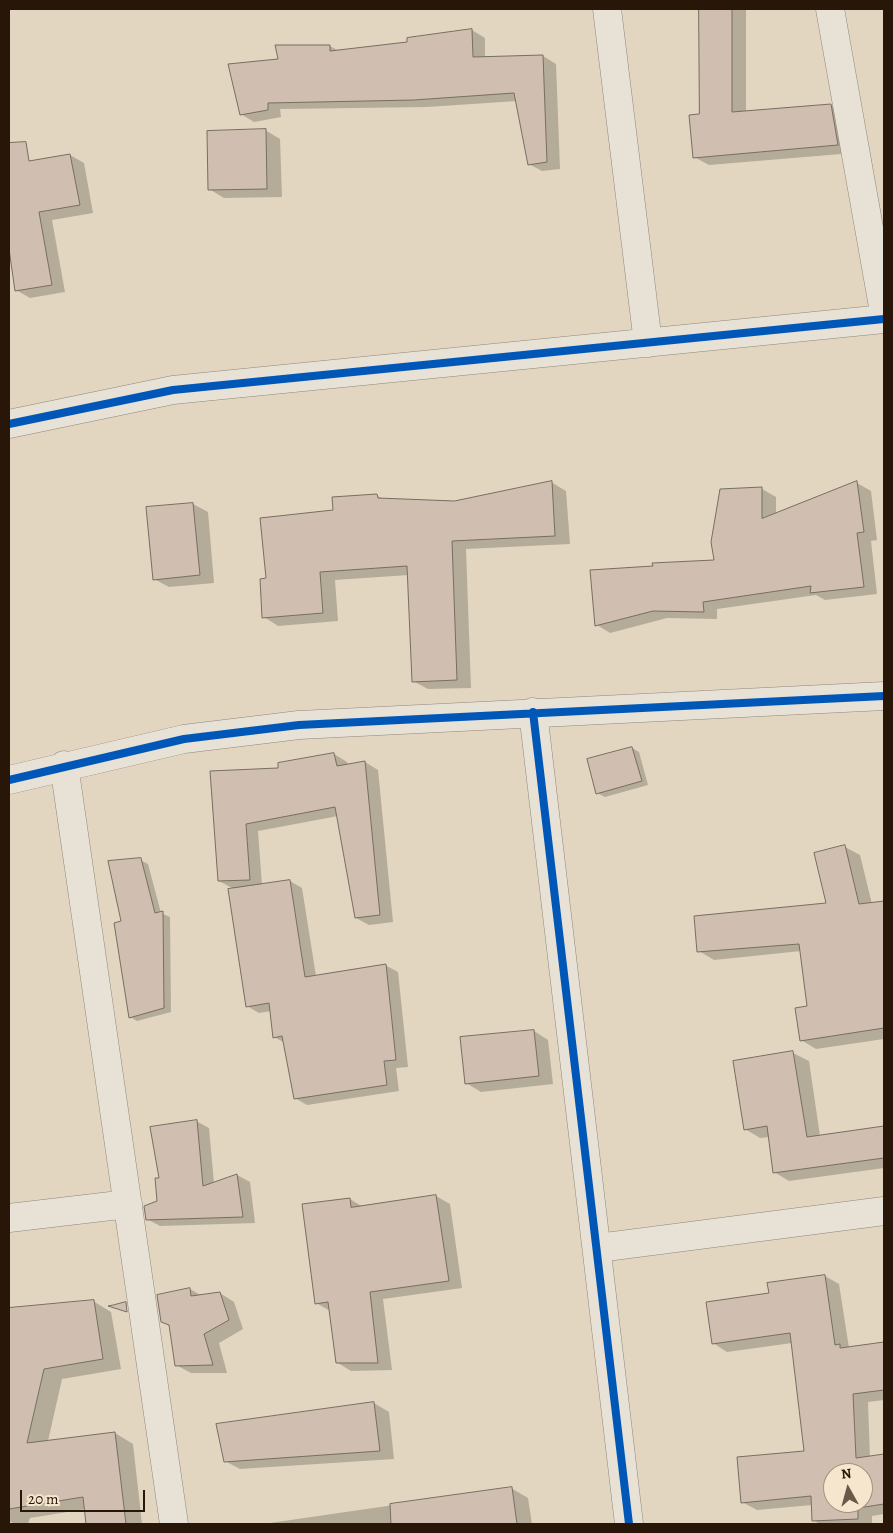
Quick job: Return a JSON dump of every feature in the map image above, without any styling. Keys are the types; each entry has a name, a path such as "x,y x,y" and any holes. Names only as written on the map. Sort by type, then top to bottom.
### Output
{"street":[{"path":"607,9 648,343"},
{"path":"830,9 884,312"},
{"path":"9,424 173,390 884,319"},
{"path":"9,780 64,765 184,739 299,724 884,696"},
{"path":"533,712 598,1248 629,1524"},
{"path":"64,765 174,1524"},
{"path":"9,1218 128,1204"},
{"path":"598,1248 884,1211"}],"building":[{"path":"699,9 732,9 732,112 831,104 838,145 693,158 689,115 699,114"},
{"path":"472,29 473,57 543,55 547,162 528,165 514,93 414,100 268,103 268,110 240,115 228,64 278,59 275,45 330,45 330,51 407,42 407,38"},
{"path":"266,129 267,189 208,190 207,131"},
{"path":"26,142 29,161 70,154 80,205 39,212 52,285 15,291 9,249 9,143"},
{"path":"552,481 555,536 452,541 457,680 412,682 407,566 320,572 323,613 262,618 260,579 266,578 260,518 333,510 332,497 377,494 378,498 454,501"},
{"path":"857,481 864,532 857,533 864,587 810,593 811,586 703,602 704,612 653,611 595,626 590,570 653,566 652,563 714,560 711,542 720,489 762,487 762,518"},
{"path":"193,503 200,575 153,580 146,507"},
{"path":"632,747 642,781 596,794 587,759"},
{"path":"334,753 337,766 365,761 380,915 355,918 335,807 246,824 250,880 218,881 210,771 278,768 278,763"},
{"path":"845,845 859,904 884,901 884,1028 800,1041 795,1008 807,1006 799,944 697,952 694,916 826,903 814,853"},
{"path":"141,858 155,913 163,911 164,1008 129,1018 114,923 121,921 108,861"},
{"path":"290,880 305,977 386,964 396,1060 384,1061 387,1085 294,1099 282,1036 273,1038 269,1003 246,1007 228,889"},
{"path":"534,1030 539,1076 465,1084 460,1037"},
{"path":"793,1051 807,1137 884,1126 884,1158 773,1173 767,1126 744,1130 733,1061"},
{"path":"197,1120 203,1186 237,1174 243,1217 146,1220 144,1206 157,1201 155,1178 159,1178 150,1127"},
{"path":"436,1195 449,1281 370,1292 378,1363 336,1363 328,1302 315,1304 302,1204 350,1198 351,1207"},
{"path":"825,1275 835,1345 840,1344 840,1348 884,1342 884,1390 853,1394 856,1458 884,1454 884,1504 873,1506 873,1463 823,1463 823,1513 858,1513 858,1519 812,1521 811,1496 741,1503 737,1457 804,1451 790,1333 712,1344 706,1302 769,1293 767,1283"},
{"path":"190,1288 191,1296 220,1292 229,1320 204,1334 213,1365 175,1366 169,1325 161,1322 157,1295"},
{"path":"94,1300 103,1359 44,1369 27,1443 115,1432 126,1524 86,1524 83,1497 9,1509 9,1308"},
{"path":"126,1302 127,1312 108,1306 113,1305"},
{"path":"374,1402 380,1451 224,1462 216,1424"},
{"path":"512,1487 517,1524 391,1524 390,1504"}],"cycle path":[{"path":"9,424 173,390 884,319"},
{"path":"9,780 184,739 299,725 884,696"},
{"path":"533,712 629,1524"}]}
